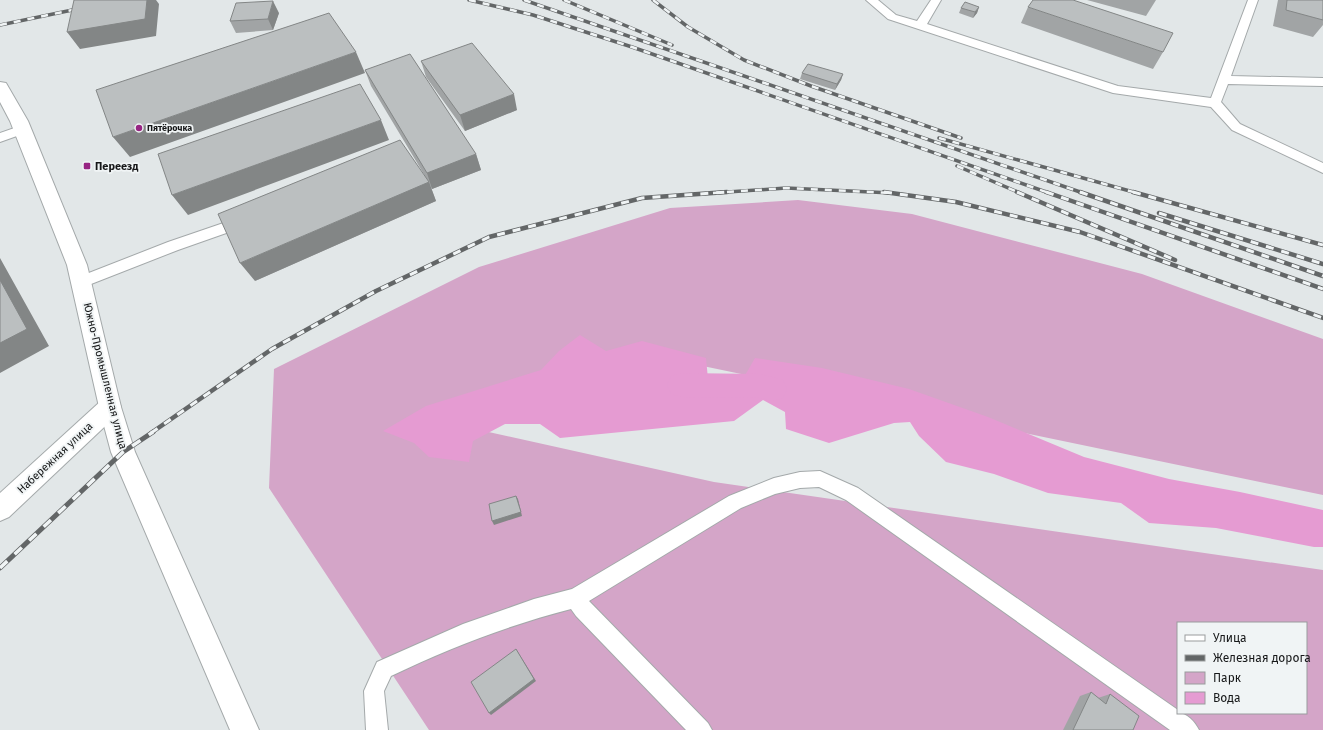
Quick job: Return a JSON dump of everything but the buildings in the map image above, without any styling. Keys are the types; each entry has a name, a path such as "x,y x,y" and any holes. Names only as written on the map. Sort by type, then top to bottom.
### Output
{"street":[{"name":"Южно-Промышленная улица","path":"0,86 23,129 77,265 110,407 123,452 245,730"},
{"name":"Набережная улица","path":"0,509 110,407"}],"lane":[{"path":"871,0 892,17 1117,90 1215,103 1236,127 1323,168"},
{"path":"920,26 936,0"},
{"path":"1215,103 1254,0"},
{"path":"1224,80 1323,82"},
{"path":"0,138 23,129"},
{"path":"81,282 173,246 255,217"},
{"path":"377,730 374,691 384,669 463,634 534,609 575,598 735,502 774,486 800,480 820,479 852,494 1188,730"},
{"path":"575,598 583,609 700,730"}],"green space":[{"path":"798,200 912,214 1142,274 1323,339 1323,495 626,350 421,417 714,482 1323,570 1323,730 429,730 269,488 274,369 479,267 670,208"}],"water":[{"path":"580,335 606,351 642,341 706,358 708,379 725,389 740,384 755,358 822,368 909,389 988,417 1084,457 1169,479 1240,492 1323,510 1323,547 1314,547 1216,528 1149,523 1121,503 1048,493 994,474 946,462 919,436 910,422 894,423 829,443 786,429 785,412 763,400 734,421 560,438 540,424 505,424 473,441 469,462 429,457 414,443 383,431 426,406 541,370 559,351"}],"waterway":[{"path":"681,385 761,386 773,389"}],"railway":[{"path":"469,0 533,15 632,47 1049,193"},
{"path":"524,0 1083,193"},
{"path":"564,0 672,45"},
{"path":"653,0 688,27 744,60 811,86 961,138"},
{"path":"0,25 82,8"},
{"path":"939,138 1137,193"},
{"path":"957,166 1020,193"},
{"path":"713,193 786,188 891,193"},
{"path":"151,433 272,349 376,291 489,237 642,198 727,192"},
{"path":"884,192 891,193"},
{"path":"1017,192 1175,260"},
{"path":"1046,192 1323,289"},
{"path":"1080,192 1323,276"},
{"path":"1133,192 1323,245"},
{"path":"891,193 956,202 1080,232 1323,318"},
{"path":"1159,213 1323,264"},
{"path":"0,568 123,452 153,432"}],"place":[{"name":"Пятёрочка","path":"139,128"},
{"name":"Переезд","path":"87,166"}]}
